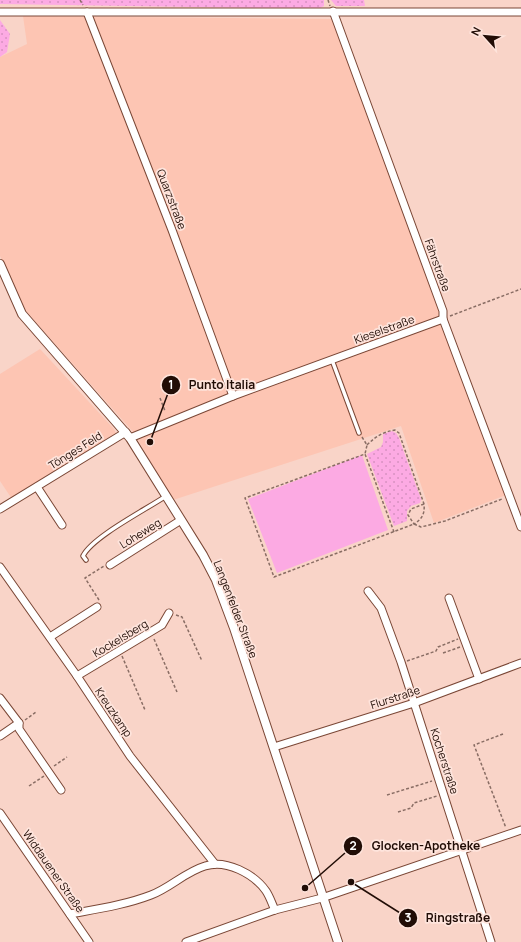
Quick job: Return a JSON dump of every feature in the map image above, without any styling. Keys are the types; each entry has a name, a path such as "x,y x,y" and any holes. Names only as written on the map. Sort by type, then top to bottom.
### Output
{"street":[{"path":"0,12 521,12"},
{"name":"Quarzstraße","path":"87,12 172,230 233,396"},
{"name":"Fährstraße","path":"333,12 443,311 443,319 521,527"},
{"name":"Langenfelder Straße","path":"0,264 22,314 128,435 167,496 216,580 234,628 322,898 338,942"},
{"name":"Kieselstraße","path":"128,435 443,319"},
{"name":"Tönges Feld","path":"0,509 128,435"},
{"path":"37,487 62,525"},
{"name":"Loheweg","path":"110,565 181,520"},
{"name":"Kreuzkamp","path":"0,568 77,676 130,756 215,864"},
{"name":"Kocherstraße","path":"368,591 381,608 401,662 445,793 461,851 491,942"},
{"path":"448,598 479,679"},
{"path":"50,637 97,607"},
{"name":"Kockelsberg","path":"77,676 162,625 169,613"},
{"name":"Flurstraße","path":"274,747 414,703 521,663"},
{"path":"0,698 19,723 19,729 61,790"},
{"path":"0,736 19,723"},
{"name":"Widdauener Straße","path":"0,813 2,822 90,942"},
{"path":"186,942 275,910 322,898 521,830"},
{"path":"70,914 112,906 152,895 204,866 215,864 228,866 252,876 266,891 275,910"}],"lane":[{"path":"332,360 359,433"},
{"path":"86,560 83,556 85,551 98,540 167,496"}],"path":[{"path":"443,319 521,289"},
{"path":"160,398 165,411"},
{"path":"365,454 245,498 274,577 394,532 420,520 424,511 424,504 399,434 395,430 387,431 375,437 367,445 365,454 394,532"},
{"path":"359,433 367,445"},
{"path":"424,504 411,509 408,515 414,524 421,527 445,521 510,496"},
{"path":"97,607 99,599 85,578 105,565 110,565"},
{"path":"169,613 182,617 202,661"},
{"path":"151,632 177,692"},
{"path":"401,662 420,658 436,651 438,647 465,641"},
{"path":"443,653 465,641"},
{"path":"120,650 145,710"},
{"path":"19,723 36,712"},
{"path":"503,734 474,745 509,835"},
{"path":"29,786 67,757"},
{"path":"388,795 440,778"},
{"path":"398,812 411,808 414,803 445,793"}],"shaded area":[{"path":"0,0 324,0 324,6 318,9 0,4"},
{"path":"331,0 364,0 365,6 336,6"},
{"path":"23,16 332,19 506,495 434,523 401,426 173,500 134,433 26,311 0,256 0,57 27,44"},
{"path":"0,20 10,34 7,52 0,57"},
{"path":"40,349 114,429 116,433 12,499 0,481 0,374"},
{"path":"392,431 396,433 399,438 421,499 420,503 411,506 407,511 407,521 394,526 367,454 381,447 383,442 383,434"},
{"path":"362,455 388,530 277,573 248,499"}],"place":[{"name":"Punto Italia","path":"150,442"},
{"name":"Ringstraße","path":"351,882"},
{"name":"Glocken-Apotheke","path":"305,888"}]}
